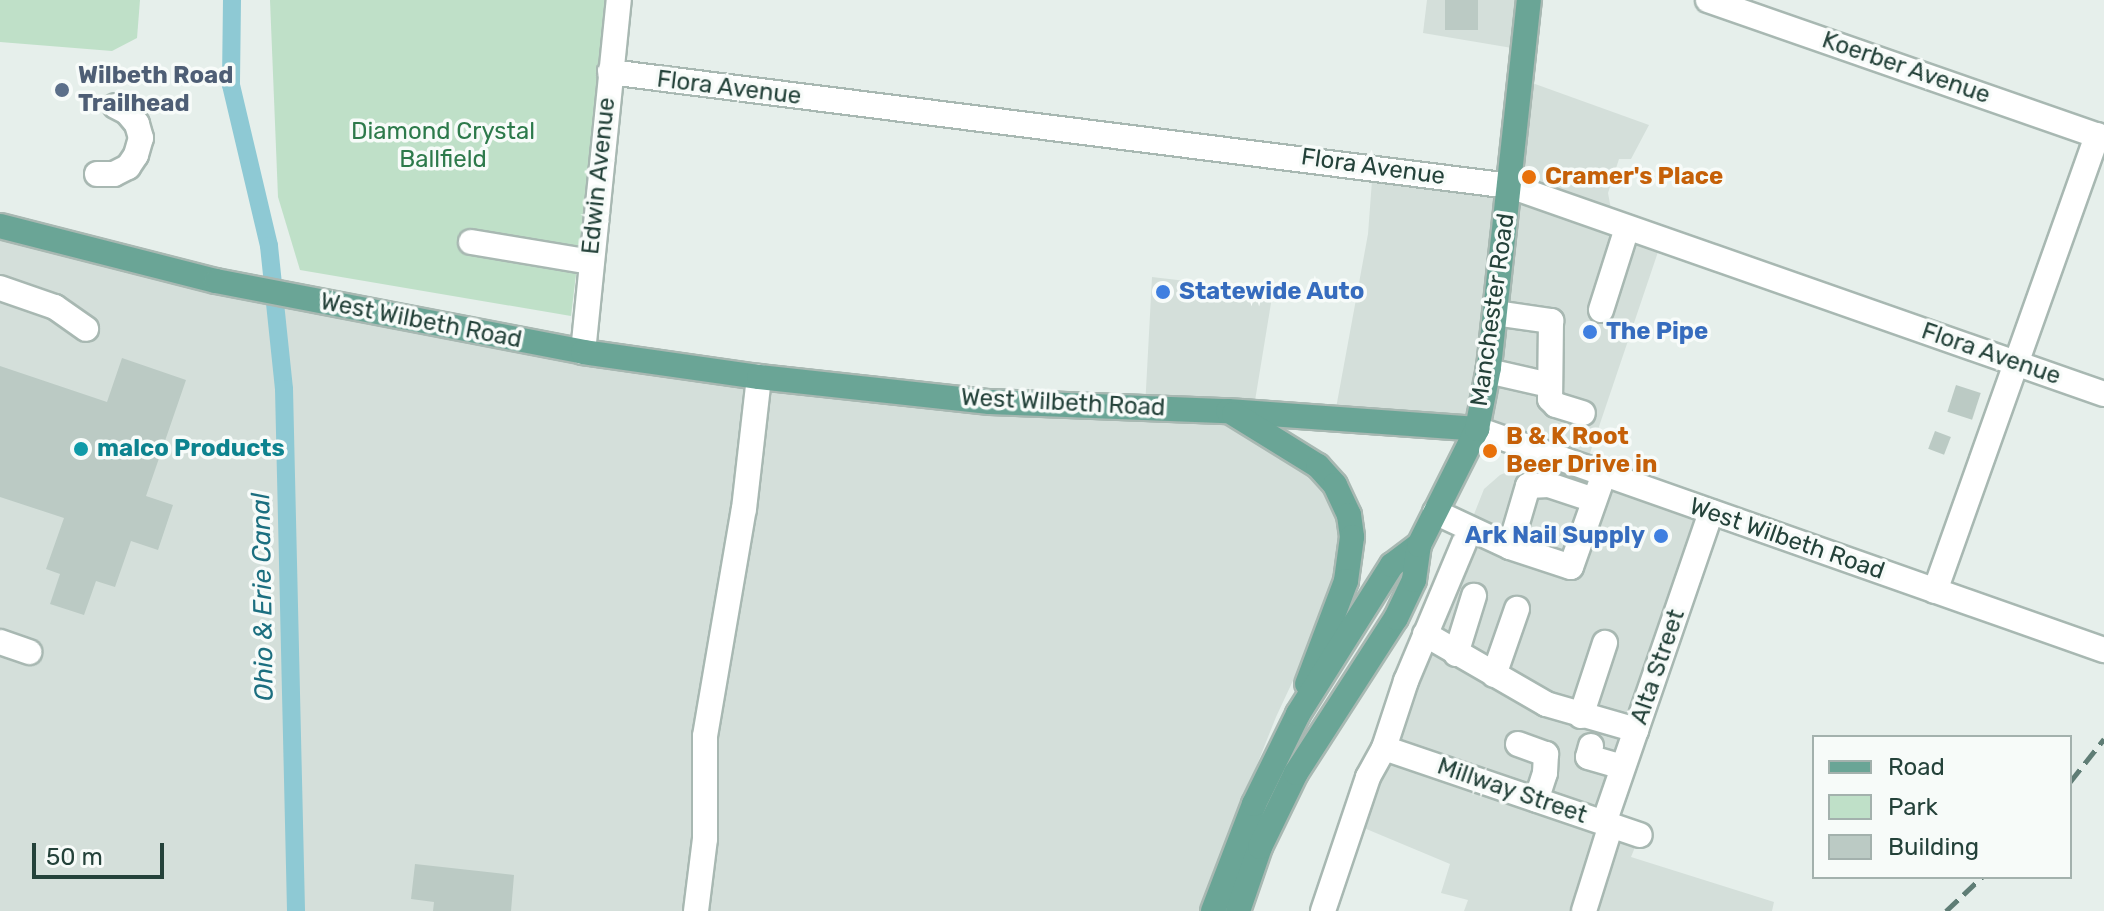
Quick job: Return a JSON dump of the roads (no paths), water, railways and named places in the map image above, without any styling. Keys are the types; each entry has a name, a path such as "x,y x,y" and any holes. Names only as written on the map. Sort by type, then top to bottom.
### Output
{"main road":[{"name":"Manchester Road","path":"1419,545 1477,429 1488,371 1529,0"},
{"name":"West Wilbeth Road","path":"0,226 221,282 583,352 759,377 990,402 1228,411 1477,429"},
{"path":"1228,411 1318,466 1335,485 1351,526 1346,581 1322,636 1298,714"},
{"path":"1213,911 1246,824 1298,714 1392,565 1419,545"},
{"path":"1238,911 1260,847 1296,773 1396,618 1414,580 1419,545"}],"street":[{"name":"Edwin Avenue","path":"583,352 619,0"},
{"name":"Koerber Avenue","path":"1708,0 2101,136"},
{"name":"Flora Avenue","path":"610,72 1510,186 2104,394"},
{"path":"97,174 114,174 128,167 141,138 137,124 127,112 115,106"},
{"path":"1935,591 2101,136"},
{"path":"1601,310 1627,228"},
{"path":"471,242 590,262"},
{"path":"0,288 55,307 86,329"},
{"path":"1495,313 1551,321 1550,399 1556,405 1583,413"},
{"path":"1488,371 1549,385"},
{"path":"696,911 705,839 705,736 744,509 759,377"},
{"name":"West Wilbeth Road","path":"1477,429 2104,650"},
{"path":"1435,512 1510,547 1571,567 1604,474"},
{"path":"1510,547 1528,486 1549,485 1594,500"},
{"name":"Alta Street","path":"1584,911 1623,767 1711,512"},
{"path":"1323,911 1368,777 1384,748 1425,634 1464,543"},
{"path":"1456,654 1474,596"},
{"path":"1494,675 1517,609"},
{"path":"1425,634 1546,704 1636,730"},
{"path":"0,642 29,652"},
{"path":"1581,716 1605,643"},
{"path":"1518,744 1546,754 1545,773 1536,800"},
{"path":"1591,746 1588,757 1623,767"},
{"name":"Millway Street","path":"1384,748 1640,835"}],"waterway":[{"name":"Ohio & Erie Canal","path":"232,0 231,85 269,246 284,389 296,911"}],"railway":[{"path":"2072,779 2104,739"},
{"path":"1946,911 1980,879"}],"place":[{"name":"Wilbeth Road Trailhead","path":"62,90"},
{"name":"Cramer's Place","path":"1529,177"},
{"name":"Statewide Auto","path":"1163,292"},
{"name":"The Pipe","path":"1590,332"},
{"name":"malco Products","path":"81,449"},
{"name":"B & K Root Beer Drive in","path":"1490,451"},
{"name":"Ark Nail Supply","path":"1661,536"}],"park label":[{"name":"Diamond Crystal Ballfield","path":"443,146"}]}
